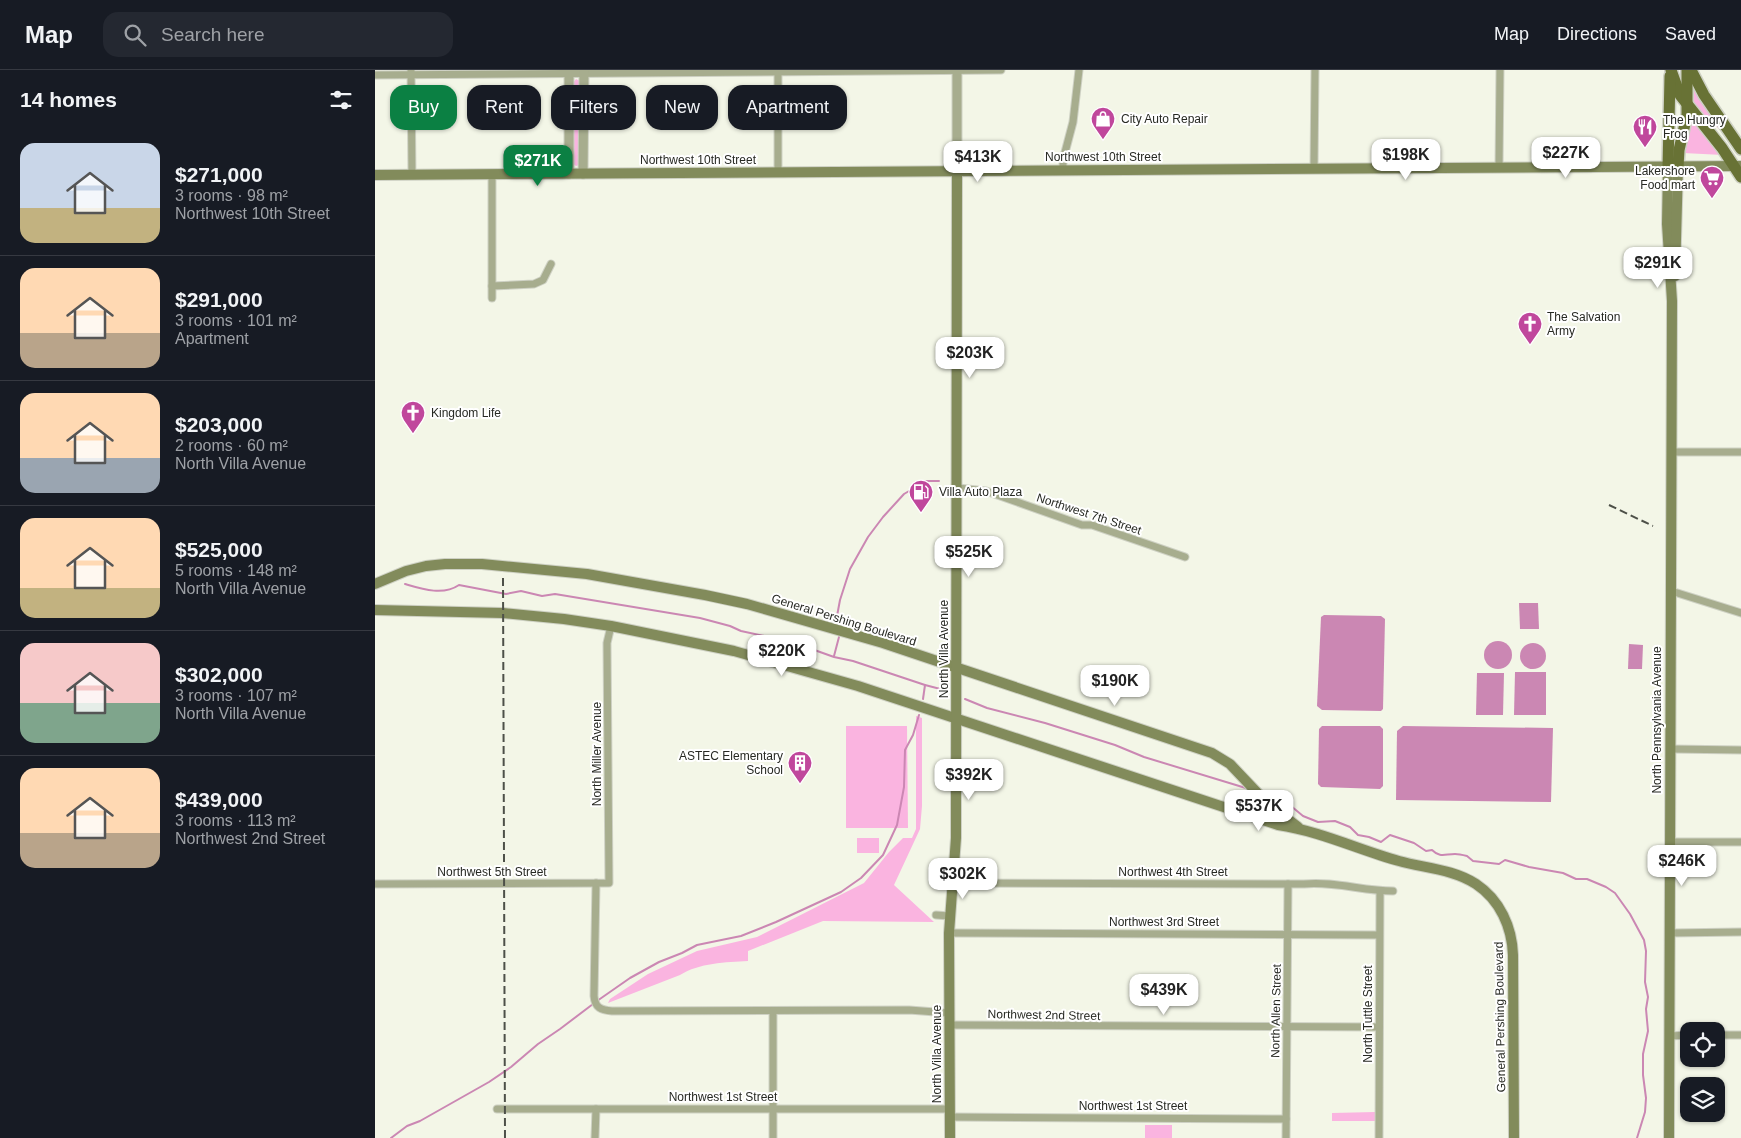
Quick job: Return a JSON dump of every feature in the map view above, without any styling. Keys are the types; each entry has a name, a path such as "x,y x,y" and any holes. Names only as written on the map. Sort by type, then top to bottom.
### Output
{"main road":[{"name":"North Pennsylvania Avenue","path":"1673,167 1687,106 1687,70"},
{"path":"1691,70 1698,85 1741,149"},
{"path":"1698,85 1699,74 1702,70"},
{"name":"North Pennsylvania Avenue","path":"1669,72 1677,229 1672,301 1669,1138"},
{"path":"1669,72 1680,96 1738,166 1741,177"},
{"name":"Northwest 10th Street","path":"375,175 1738,166"},
{"name":"North Villa Avenue","path":"950,1138 949,916 956,838 957,171"},
{"name":"General Pershing Boulevard","path":"375,584 411,570 445,564 503,565 595,575 747,604 883,644 1212,752 1230,764 1272,808 1298,828"},
{"name":"General Pershing Boulevard","path":"375,610 503,613 611,626 734,650 858,686 1278,825 1298,828 1397,861 1459,875 1484,890 1498,906 1508,925 1513,945 1514,1138"},
{"path":"1249,815 1258,812 1263,799"}],"street":[{"name":"North Villa Avenue","path":"957,70 957,171"},
{"path":"375,75 411,72 1001,70"},
{"path":"1063,170 1063,160 1073,122 1079,70"},
{"path":"1315,70 1315,168"},
{"path":"1499,167 1500,70"},
{"path":"778,71 778,172"},
{"path":"411,72 412,175"},
{"path":"569,72 569,174"},
{"path":"583,174 584,72"},
{"path":"492,174 492,298"},
{"path":"491,286 534,284 543,280 551,264"},
{"path":"1672,452 1741,452"},
{"name":"Northwest 7th Street","path":"957,488 986,491 1082,525 1092,525 1185,557"},
{"path":"1671,591 1741,612"},
{"name":"North Miller Avenue","path":"609,883 607,643 611,626"},
{"path":"1671,750 1741,750"},
{"path":"1670,842 1741,842"},
{"name":"Northwest 4th Street","path":"952,882 1319,883 1393,891"},
{"path":"596,883 594,996 598,1007 612,1011 909,1010 949,1013"},
{"name":"Northwest 5th Street","path":"375,884 609,883"},
{"name":"North Allen Street","path":"1286,1138 1288,884"},
{"name":"North Tuttle Street","path":"1379,1138 1380,891"},
{"path":"936,915 949,916"},
{"name":"Northwest 3rd Street","path":"949,932 1379,935"},
{"path":"1670,933 1741,932"},
{"path":"773,1011 773,1138"},
{"name":"Northwest 2nd Street","path":"949,1025 1379,1027"},
{"path":"1669,1036 1680,1035"},
{"path":"1725,1035 1741,1035"},
{"name":"Northwest 1st Street","path":"497,1109 773,1108 1286,1119"},
{"path":"595,1138 596,1109"}],"shaded area":[{"path":"576,79 580,81 580,85 573,85"},
{"path":"1692,86 1736,150 1714,124 1704,119 1693,108"},
{"path":"1690,117 1723,155 1683,153"},
{"path":"572,130 579,130 579,165 576,166 572,163"},
{"path":"1519,603 1538,603 1539,629 1520,629"},
{"path":"1324,615 1381,616 1385,619 1383,709 1381,711 1322,710 1317,706 1321,617"},
{"path":"1498,641 1508,645 1512,655 1508,665 1498,669 1488,665 1484,655 1488,645"},
{"path":"1533,643 1543,646 1546,656 1543,666 1533,669 1523,666 1520,656 1523,646"},
{"path":"1629,644 1643,645 1642,669 1628,669"},
{"path":"1515,672 1546,672 1546,715 1514,715"},
{"path":"1477,673 1504,673 1503,715 1476,715"},
{"path":"916,716 922,718 922,806 920,829 894,885 934,922 823,921 748,951 748,961 713,964 696,968 608,1003 610,999 648,974 697,951 757,937 864,883 889,852 903,838 912,838 916,829"},
{"path":"846,726 907,726 908,828 846,828"},
{"path":"1322,726 1380,726 1383,729 1383,786 1380,789 1321,787 1318,784 1319,729"},
{"path":"1403,726 1553,728 1551,802 1396,800 1397,731"},
{"path":"857,838 879,838 879,853 857,853"},
{"path":"1375,1112 1375,1121 1332,1121 1332,1113"},
{"path":"1145,1125 1172,1125 1172,1138 1145,1138"}],"waterway":[{"path":"841,626 837,616 840,600 850,569 868,537 904,494 926,481 939,481"},
{"path":"405,584 439,591 459,585 506,594 521,591 542,596 555,594 700,618 741,631 792,642 834,657 853,661 948,691"},
{"path":"834,656 839,637"},
{"path":"923,699 925,685"},
{"path":"965,699 987,708 1045,723 1115,745 1144,757 1249,789"},
{"path":"597,1001 630,978 659,962 697,945 741,936 776,922 841,892 861,878 883,855 897,825 904,787 905,750 913,735 919,715"},
{"path":"1265,795 1291,806 1303,816 1318,822 1335,821 1350,827 1358,835 1381,842 1390,835 1414,843 1426,851 1432,850 1440,855 1459,854 1467,856 1473,861 1499,864 1505,860 1529,867 1563,873 1576,879 1587,879 1615,893 1630,914 1644,940 1646,951 1645,982 1648,997 1646,1009 1648,1031 1643,1054 1646,1098 1645,1112 1637,1138"},
{"path":"391,1138 407,1126 420,1121 489,1082 593,1004"}],"railway":[{"path":"1609,505 1653,526"},
{"path":"503,578 505,1138"}],"place":[{"name":"City Auto Repair","path":"1103,140"},
{"name":"The Hungry Frog","path":"1645,148"},
{"name":"Lakershore Food mart","path":"1712,199"},
{"name":"The Salvation Army","path":"1530,345"},
{"name":"Kingdom Life","path":"413,434"},
{"name":"Villa Auto Plaza","path":"921,513"},
{"name":"ASTEC Elementary School","path":"800,784"}]}
